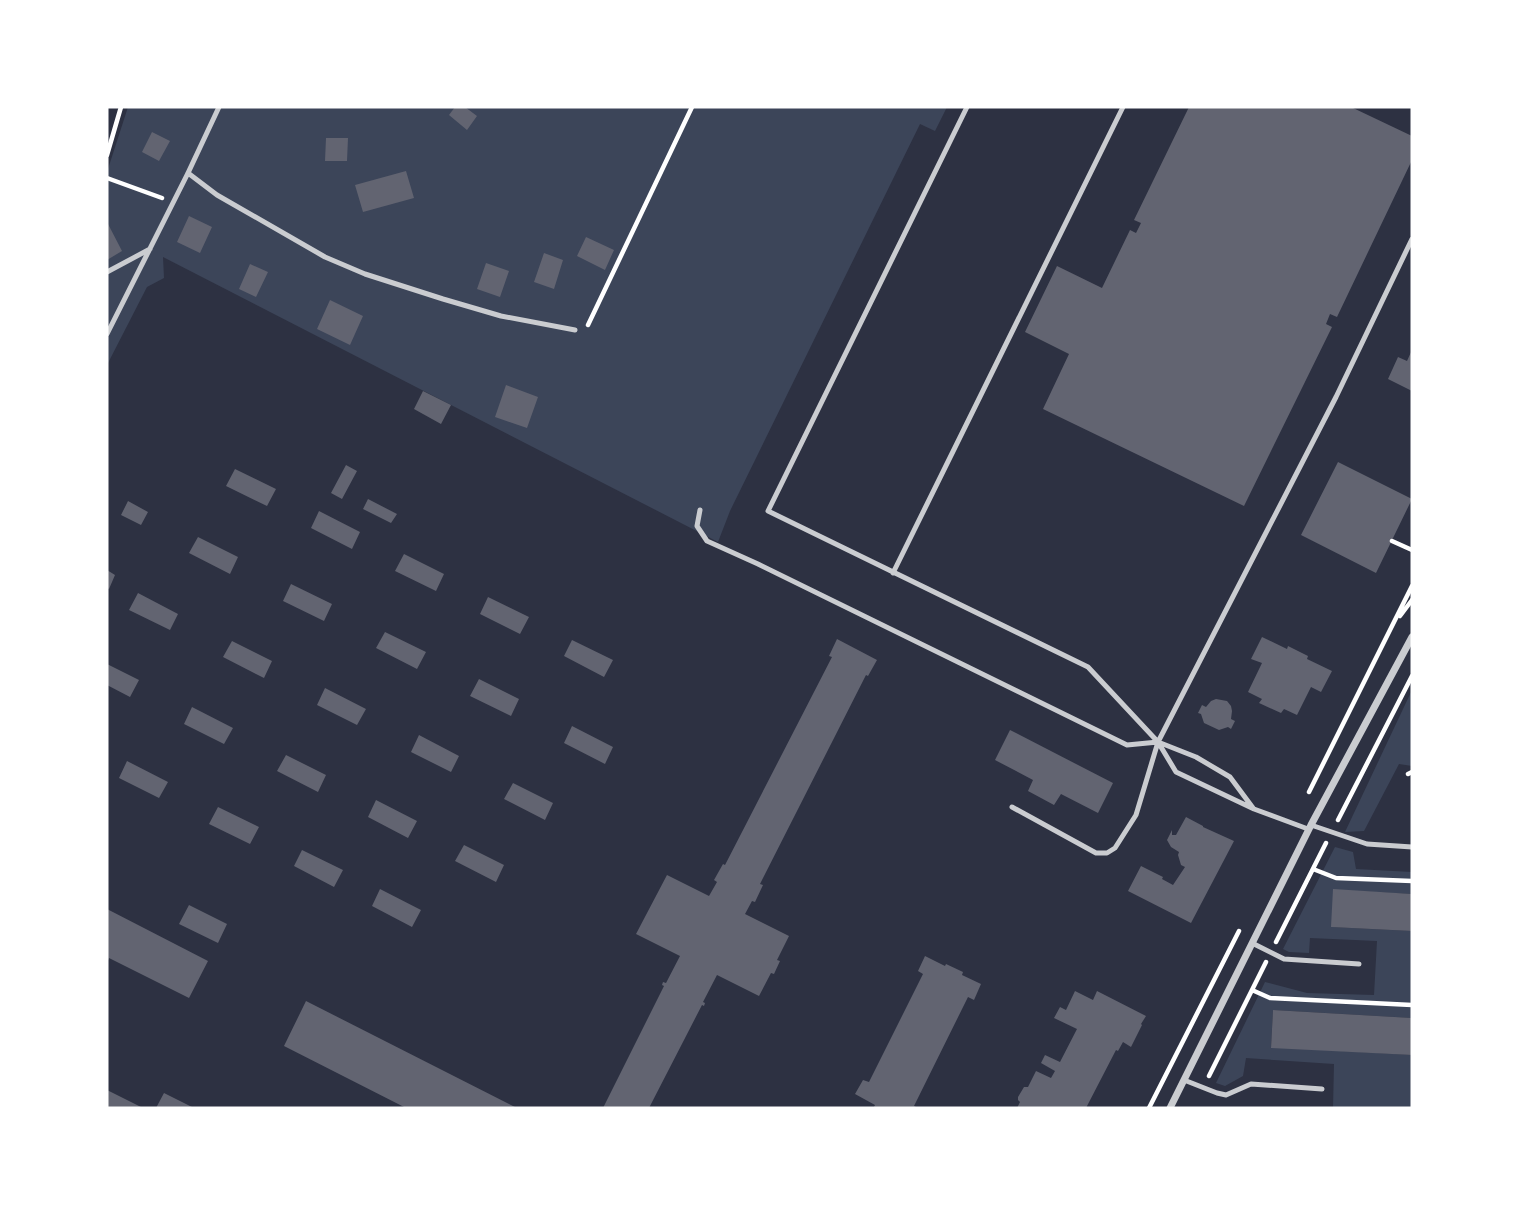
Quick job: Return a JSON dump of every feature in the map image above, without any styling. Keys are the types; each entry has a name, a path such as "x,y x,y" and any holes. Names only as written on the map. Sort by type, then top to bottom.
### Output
{"street":[{"path":"1170,1108 1310,827 1412,636"}],"lane":[{"path":"107,334 219,107"},
{"path":"967,107 768,511 1088,667 1158,742 1176,772 1254,809 1310,827 1367,845 1412,847"},
{"path":"893,573 1122,107"},
{"path":"188,173 217,195 325,257 365,274 501,316 575,330"},
{"path":"1012,807 1096,853 1107,853 1115,848 1136,815 1158,742 1336,397 1412,239"},
{"path":"107,272 150,249"},
{"path":"700,510 697,526 708,541 1127,745 1158,742 1196,757 1230,776 1254,809"},
{"path":"1252,943 1284,959 1359,964"},
{"path":"1184,1080 1226,1095 1251,1084 1322,1089"}],"path":[{"path":"107,155 121,107"},
{"path":"575,330 587,327 692,107"},
{"path":"107,178 173,202"},
{"path":"1392,541 1412,550"},
{"path":"1394,623 1412,600"},
{"path":"1203,1087 1412,676"},
{"path":"1313,869 1336,878 1412,881"},
{"path":"1252,990 1270,998 1412,1005"}],"shaded area":[{"path":"128,107 947,107 935,131 920,124 730,511 718,542 163,257 164,278 147,287 107,365 107,172"},
{"path":"1412,690 1412,766 1399,764 1364,831 1345,832"},
{"path":"1335,847 1353,852 1356,869 1412,872 1412,894 1334,890 1332,927 1412,931 1412,1018 1273,1010 1271,1047 1412,1055 1412,1108 1333,1108 1334,1064 1246,1058 1243,1076 1225,1086 1216,1083 1265,982 1307,993 1374,995 1377,941 1310,938 1309,953 1283,949"}],"building":[{"path":"455,107 465,107 477,116 467,130 449,115"},
{"path":"1189,107 1351,107 1412,136 1412,160 1337,317 1330,314 1326,324 1332,327 1244,506 1043,409 1069,354 1025,332 1057,266 1102,288 1130,230 1136,233 1141,223 1134,220"},
{"path":"152,132 170,141 159,161 142,152"},
{"path":"326,138 348,138 347,161 325,161"},
{"path":"406,171 414,198 363,212 355,185"},
{"path":"189,216 212,227 200,253 177,242"},
{"path":"107,222 122,251 107,260"},
{"path":"586,237 614,250 605,270 577,256"},
{"path":"544,253 563,260 554,289 534,282"},
{"path":"486,263 509,271 500,297 477,289"},
{"path":"250,264 268,272 256,297 239,289"},
{"path":"330,300 363,316 350,345 317,329"},
{"path":"1412,350 1412,391 1388,379 1398,357 1407,361"},
{"path":"506,385 538,397 527,428 495,417"},
{"path":"423,391 451,405 441,424 414,409"},
{"path":"1338,462 1412,499 1376,573 1301,535"},
{"path":"346,465 357,471 342,499 331,493"},
{"path":"235,469 276,489 267,506 226,486"},
{"path":"368,499 397,514 391,523 363,509"},
{"path":"128,501 148,512 141,525 121,515"},
{"path":"319,511 360,532 352,549 311,528"},
{"path":"198,537 238,557 230,574 189,553"},
{"path":"404,554 444,574 436,591 395,571"},
{"path":"107,570 115,575 109,589 107,588"},
{"path":"291,584 332,604 324,621 283,601"},
{"path":"138,593 178,614 170,630 129,610"},
{"path":"488,597 529,617 520,634 480,614"},
{"path":"385,632 426,652 417,669 376,648"},
{"path":"1262,637 1287,649 1288,646 1332,671 1321,692 1311,687 1297,715 1284,709 1281,713 1259,703 1262,699 1248,692 1262,663 1251,659"},
{"path":"837,639 877,660 868,676 866,675 760,884 763,885 755,902 752,901 745,914 789,936 777,960 780,961 774,974 771,973 759,996 717,975 703,1002 704,1006 702,1005 649,1108 603,1108 664,986 663,982 666,983 680,956 636,934 667,875 709,896 717,882 714,880 723,864 725,865 832,657 829,656"},
{"path":"572,640 613,660 604,677 564,656"},
{"path":"232,641 272,661 264,678 223,657"},
{"path":"107,664 139,680 130,697 107,685"},
{"path":"479,679 519,699 511,716 470,696"},
{"path":"325,688 366,709 357,725 317,705"},
{"path":"1216,699 1227,701 1231,706 1231,719 1235,721 1231,729 1228,727 1219,730 1204,723 1198,713 1202,705 1206,707"},
{"path":"192,707 233,728 224,744 184,724"},
{"path":"572,726 613,747 605,764 564,743"},
{"path":"1010,730 1113,783 1098,813 1061,794 1054,805 1028,791 1033,780 995,760"},
{"path":"419,735 459,756 451,772 411,752"},
{"path":"286,755 326,775 318,792 277,771"},
{"path":"127,761 168,782 159,798 119,778"},
{"path":"513,783 553,803 545,820 504,799"},
{"path":"376,800 417,821 408,838 368,817"},
{"path":"218,807 259,827 250,844 209,824"},
{"path":"1186,817 1234,841 1191,923 1128,891 1141,866 1173,885 1185,867 1181,865 1179,852 1171,847 1167,840 1172,830 1172,835 1176,835"},
{"path":"464,845 504,865 496,882 455,861"},
{"path":"302,850 343,870 334,887 294,866"},
{"path":"380,889 421,910 412,927 372,906"},
{"path":"1333,889 1412,894 1412,931 1331,927"},
{"path":"189,905 227,924 218,943 179,924"},
{"path":"107,909 208,961 189,998 109,958 107,963"},
{"path":"925,956 963,972 962,975 981,984 974,1000 968,997 914,1106 918,1108 876,1108 855,1094 863,1080 869,1082 923,974 918,971"},
{"path":"1075,991 1093,1000 1097,991 1146,1016 1131,1047 1123,1042 1118,1051 1116,1050 1086,1108 1017,1108 1020,1102 1018,1097 1024,1087 1028,1087 1036,1071 1051,1078 1055,1071 1041,1063 1045,1055 1060,1062 1077,1029 1054,1018 1060,1007 1066,1010"},
{"path":"306,1001 517,1108 406,1108 284,1046"},
{"path":"1273,1010 1412,1018 1412,1055 1271,1048"},
{"path":"107,1090 143,1108 107,1108"},
{"path":"164,1093 194,1108 156,1108"}]}
